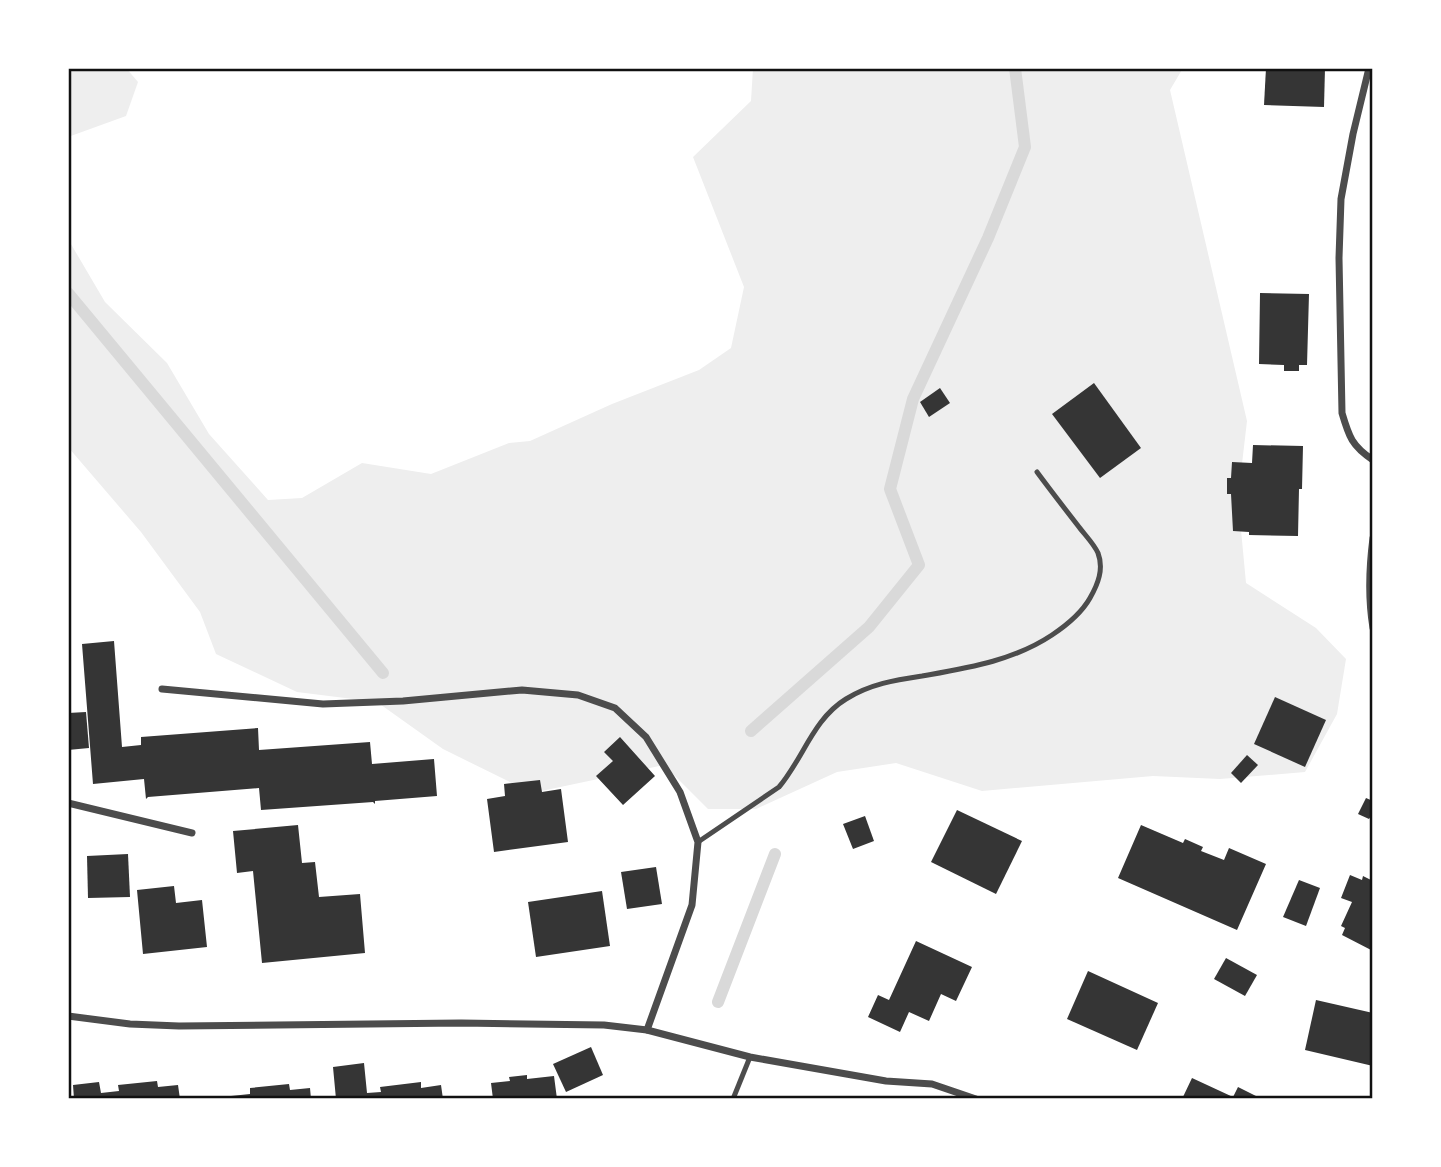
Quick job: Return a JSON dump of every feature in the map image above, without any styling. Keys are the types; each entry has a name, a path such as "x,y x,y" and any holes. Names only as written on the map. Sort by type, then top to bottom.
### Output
{"street":[{"path":"1369,68 1341,199 1339,258 1342,413 1349,437 1359,450 1373,460"},
{"path":"1373,538 1369,606 1373,628"},
{"path":"162,690 323,704 403,701 522,690 578,695 615,708 646,737 680,792 698,842 692,905 647,1030"},
{"path":"68,803 192,833"},
{"path":"68,1017 179,1026 461,1023 604,1025 647,1030 750,1057 886,1081 932,1084 976,1099"}],"lane":[{"path":"698,842 779,787 790,775 814,730 846,698 876,684 976,666 1009,657 1038,644 1068,625 1084,608 1102,569 1098,552 1037,472"},
{"path":"733,1099 750,1057"}],"shaded area":[{"path":"68,68 126,68 138,82 126,116 68,137"},
{"path":"753,68 1183,68 1170,90 1247,421 1238,498 1246,583 1316,628 1346,659 1337,714 1305,772 1220,779 1153,776 982,791 896,763 837,772 756,809 708,809 664,765 532,793 443,749 377,702 297,692 216,654 200,612 141,532 68,447 68,239 105,302 167,363 209,434 268,500 302,498 362,463 431,474 509,443 530,441 612,404 699,370 731,348 744,287 693,157 751,101"}],"building":[{"path":"1266,68 1325,68 1324,107 1264,105"},
{"path":"1260,293 1309,294 1307,365 1299,365 1299,371 1284,371 1284,365 1259,364"},
{"path":"1094,383 1141,448 1100,478 1052,414"},
{"path":"940,388 950,403 929,417 920,402"},
{"path":"1253,445 1303,446 1298,536 1249,535 1249,532 1233,531 1231,494 1227,494 1227,478 1231,478 1232,462 1252,463"},
{"path":"114,641 122,747 141,745 141,737 258,728 259,750 370,742 372,764 434,759 437,796 375,801 375,804 373,802 261,810 259,788 146,799 144,779 93,784 82,644"},
{"path":"1275,697 1326,720 1305,767 1254,744"},
{"path":"86,712 89,748 68,750 68,713"},
{"path":"620,737 655,776 623,805 596,776 613,761 604,752"},
{"path":"1247,755 1258,765 1241,783 1231,773"},
{"path":"540,780 542,792 561,789 568,842 494,852 487,799 505,796 504,784"},
{"path":"1366,798 1373,801 1373,813 1369,819 1358,814"},
{"path":"957,810 1022,841 996,894 931,862"},
{"path":"865,816 874,841 853,849 843,824"},
{"path":"298,825 302,863 315,862 319,897 360,894 365,953 262,963 253,871 237,873 233,831"},
{"path":"1141,825 1183,843 1185,839 1203,847 1201,851 1224,860 1229,848 1266,864 1237,930 1118,878"},
{"path":"128,854 130,897 88,898 87,856"},
{"path":"656,867 662,904 627,909 621,872"},
{"path":"1350,875 1362,880 1363,876 1373,881 1373,951 1342,935 1345,928 1341,926 1352,902 1341,898"},
{"path":"1299,880 1320,888 1306,926 1283,917"},
{"path":"174,886 176,903 202,900 207,947 143,954 137,890"},
{"path":"602,891 610,946 536,957 528,902"},
{"path":"916,941 972,967 956,1001 941,994 929,1021 909,1012 900,1032 868,1017 878,995 889,1000"},
{"path":"1226,958 1257,975 1245,996 1214,979"},
{"path":"1088,971 1158,1003 1137,1050 1067,1019"},
{"path":"1316,1000 1373,1013 1373,1066 1305,1050"},
{"path":"591,1047 603,1075 566,1092 553,1064"},
{"path":"364,1063 367,1093 381,1092 380,1087 421,1082 421,1088 441,1085 443,1099 336,1099 333,1067"},
{"path":"527,1075 527,1079 554,1076 557,1099 493,1099 491,1083 510,1081 509,1077"},
{"path":"1192,1078 1233,1097 1238,1087 1262,1099 1182,1099"},
{"path":"157,1081 158,1087 178,1085 180,1099 74,1099 73,1085 99,1082 101,1093 119,1091 118,1085"},
{"path":"289,1084 290,1090 310,1088 311,1099 231,1099 231,1096 250,1094 250,1088"}],"waterway":[{"path":"751,731 869,627 919,565 890,489 913,399 988,238 1025,147 1015,68"},
{"path":"68,293 383,673"},
{"path":"718,1002 775,854"}]}
